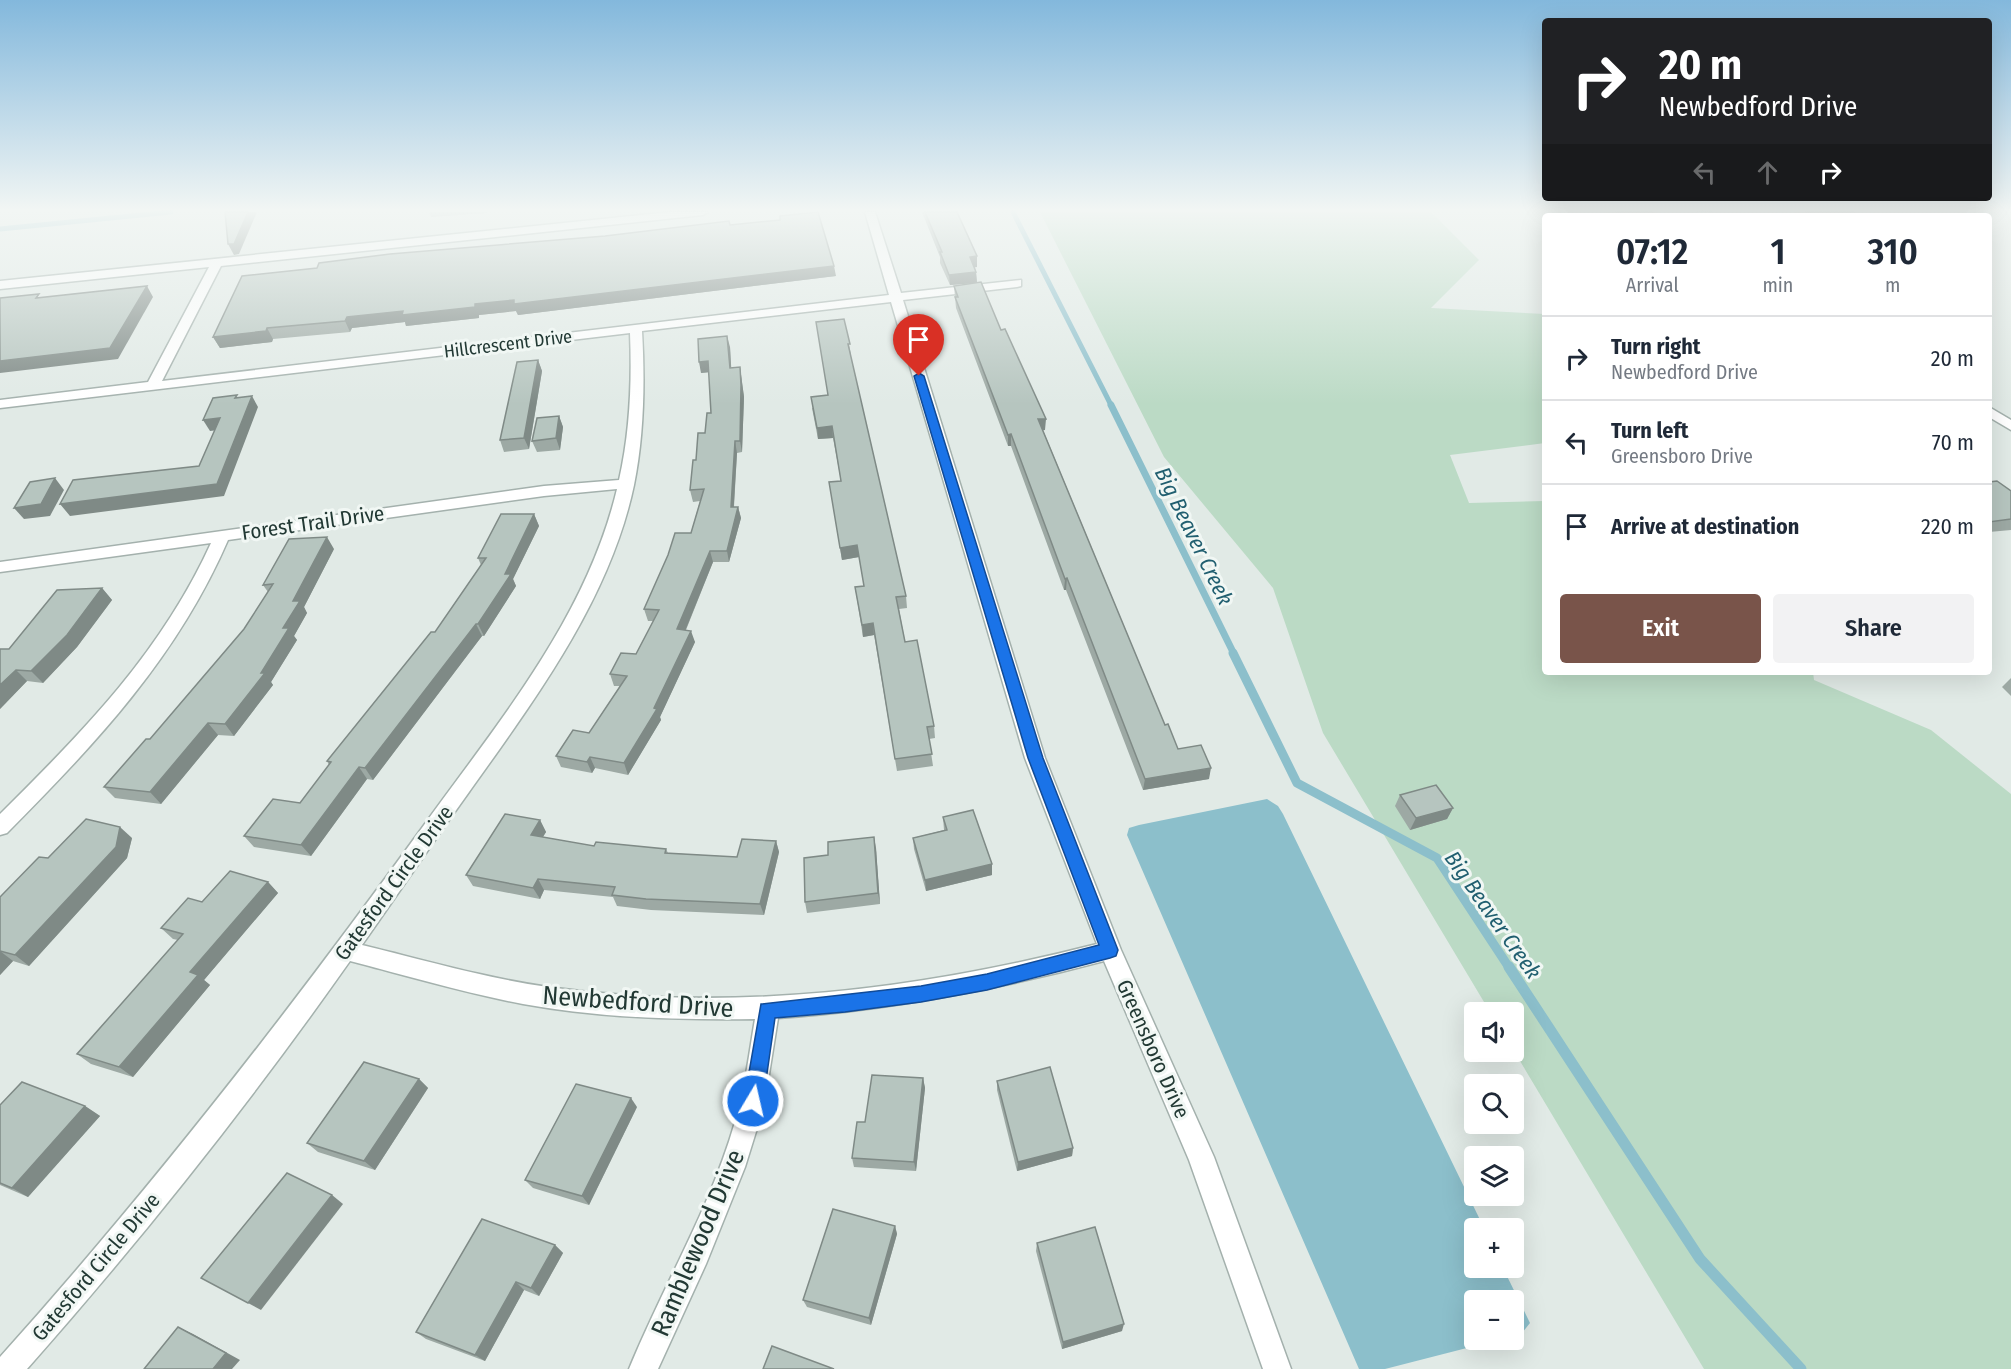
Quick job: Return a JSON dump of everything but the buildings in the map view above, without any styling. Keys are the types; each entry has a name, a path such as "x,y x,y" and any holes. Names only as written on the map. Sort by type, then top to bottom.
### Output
{"street":[{"path":"0,285 86,276"},
{"path":"153,386 210,276"},
{"name":"Greensboro Drive","path":"889,276 1035,758 1110,950 1201,1157 1277,1369"},
{"name":"Hillcrescent Drive","path":"0,404 1017,283"},
{"name":"Gatesford Circle Drive","path":"8,1369 178,1171 263,1062 495,742 559,642 604,553 627,484 638,414 636,328"},
{"path":"1992,413 2011,426"},
{"name":"Forest Trail Drive","path":"0,567 544,491 627,484"},
{"path":"0,827 107,714 156,654 197,593 222,536"},
{"name":"Newbedford Drive","path":"345,950 499,989 547,998 592,1004 665,1008 768,1010 845,1004 921,994 987,982 1110,950"},
{"name":"Ramblewood Drive","path":"643,1369 708,1225 743,1137 753,1101 768,1010"}],"green space":[{"path":"1072,276 1463,276 1431,308 1542,314 1542,443 1450,455 1469,503 1542,501 1542,675 1813,675 1814,680 1931,730 2011,794 2011,1369 1704,1369 1521,1062 1524,1062 1524,1002 1484,1002 1323,733 1273,588 1164,457"}],"water":[{"path":"1267,799 1278,806 1283,814 1464,1187 1464,1206 1473,1206 1479,1218 1464,1218 1464,1278 1508,1278 1514,1290 1464,1290 1464,1349 1385,1369 1359,1369 1127,835 1129,828"},
{"path":"1524,1311 1530,1323 1524,1330"}],"waterway":[{"name":"Big Beaver Creek","path":"1045,276 1112,406"},
{"name":"Big Beaver Creek","path":"1112,406 1234,654"},
{"name":"Big Beaver Creek","path":"1233,653 1297,783 1437,858 1510,969"},
{"name":"Big Beaver Creek","path":"1509,967 1700,1259 1801,1369"}],"route":[{"path":"753,1101 768,1010 845,1004 921,994 987,982 1110,950 1035,758 919,376"}]}
